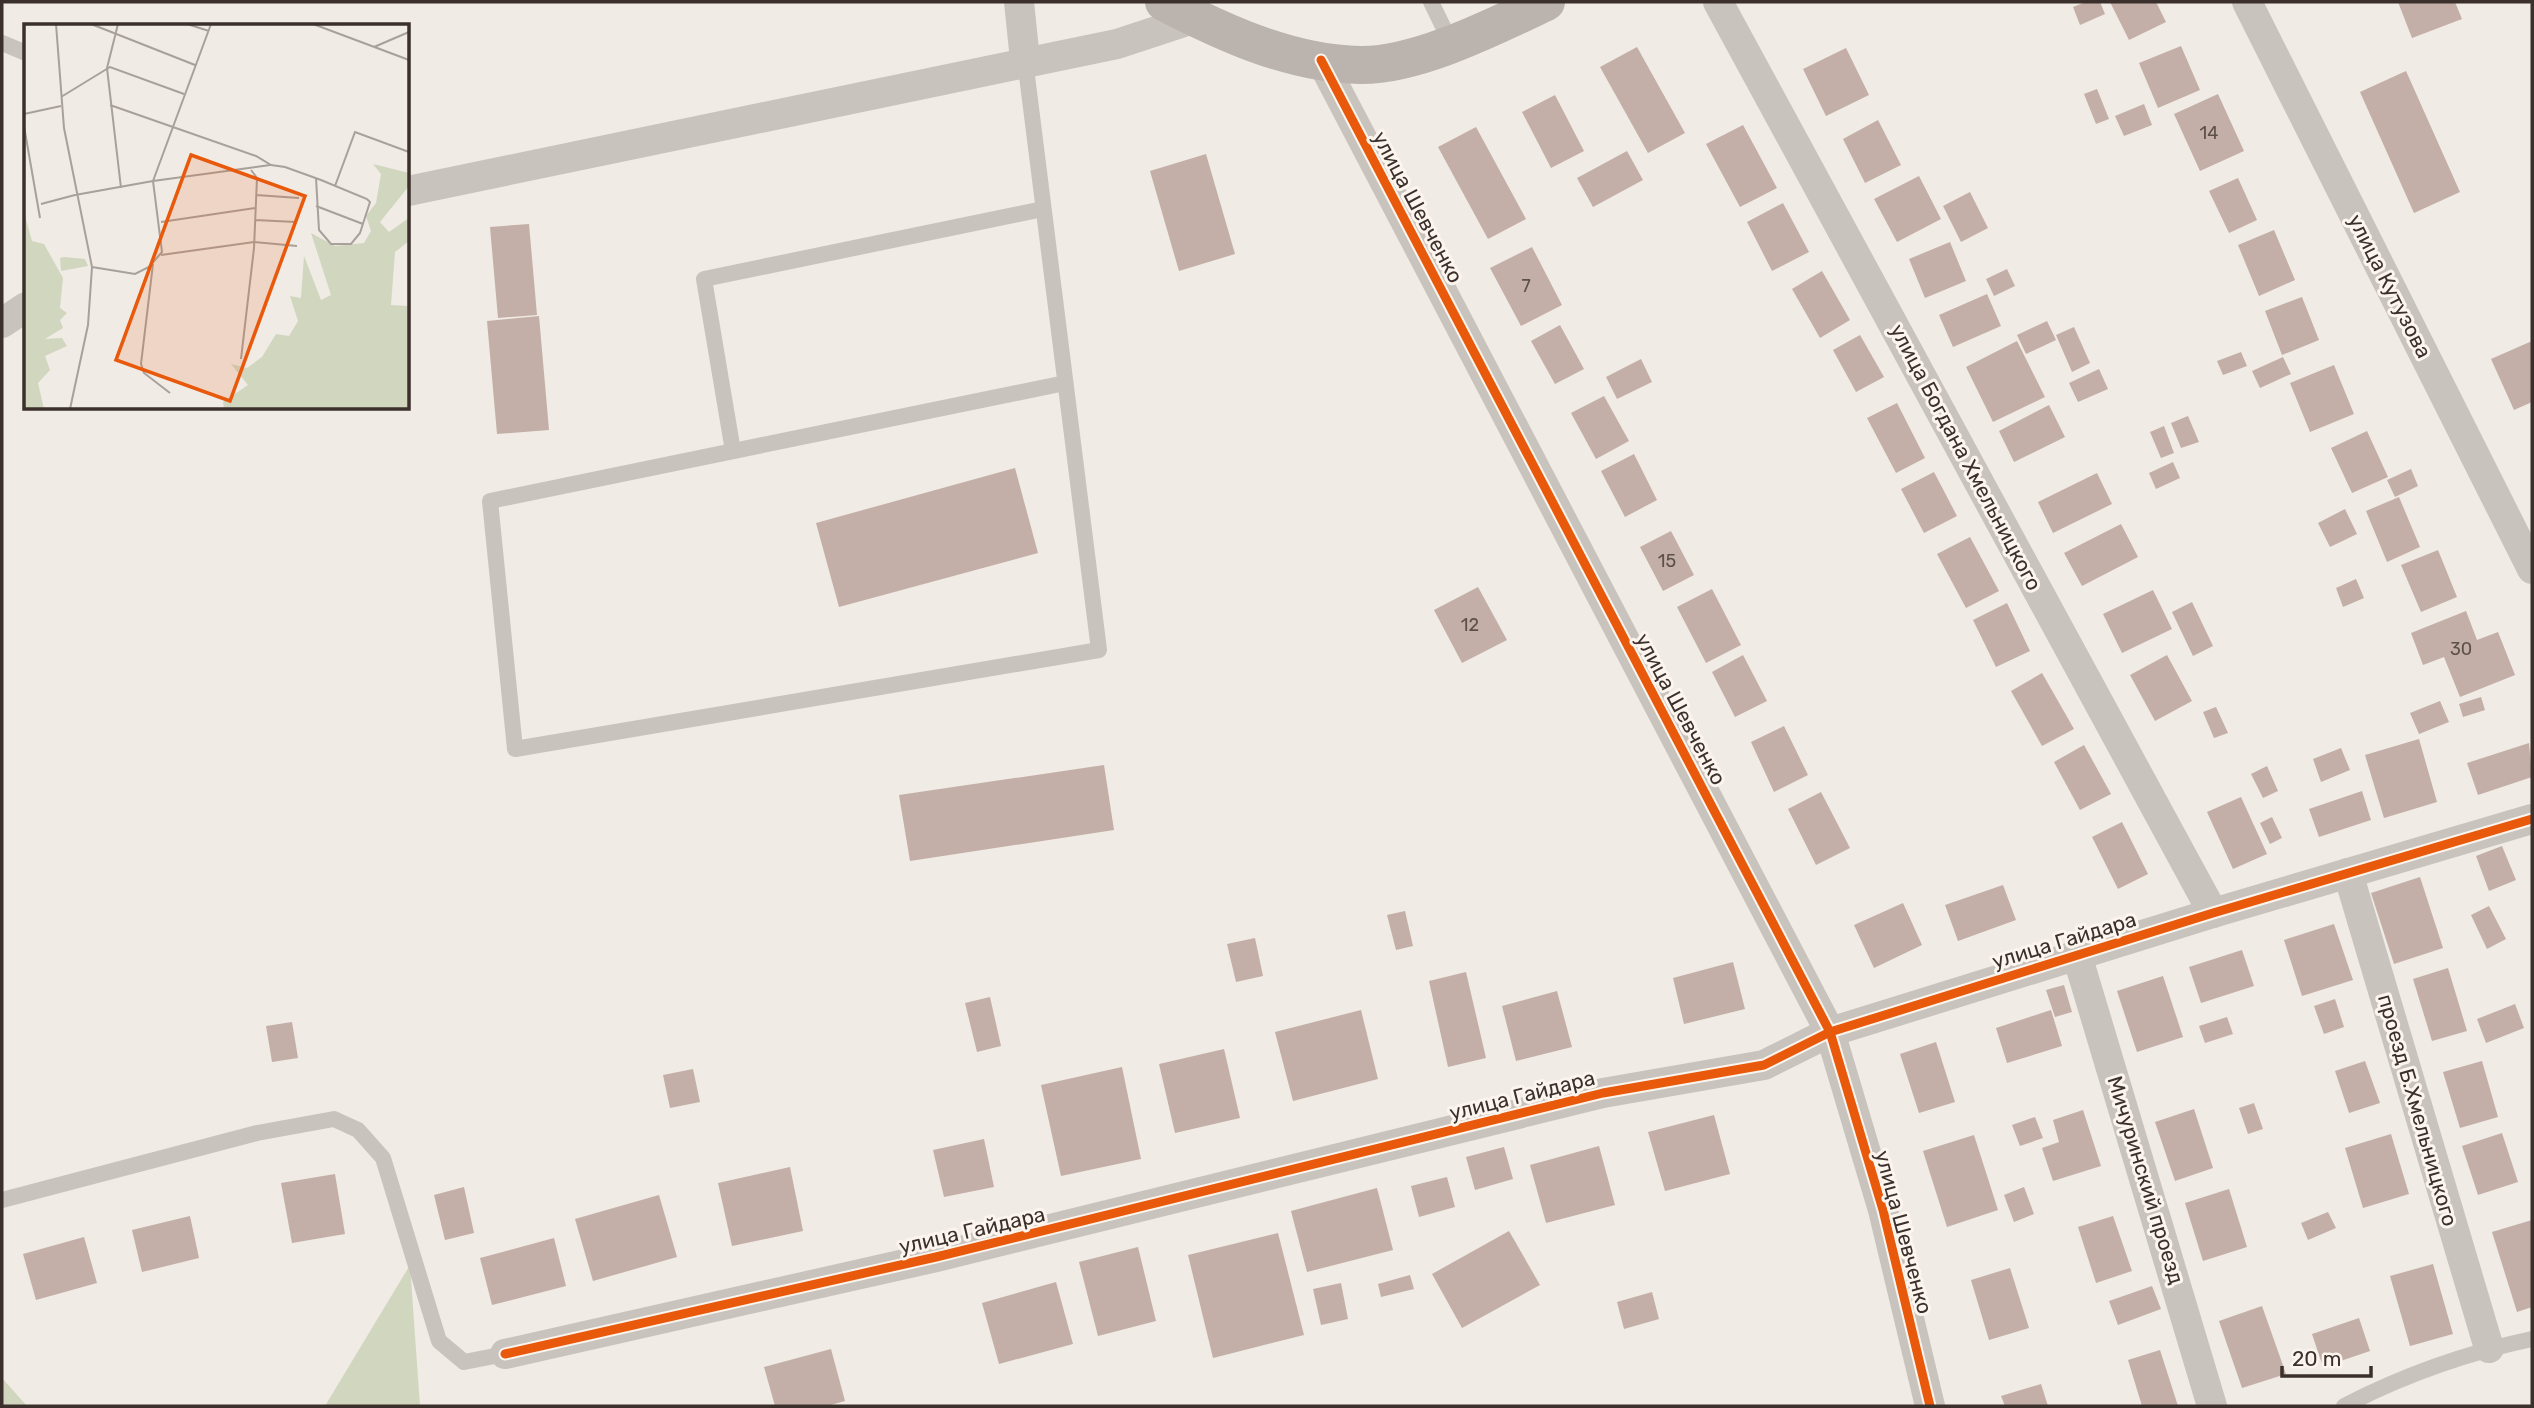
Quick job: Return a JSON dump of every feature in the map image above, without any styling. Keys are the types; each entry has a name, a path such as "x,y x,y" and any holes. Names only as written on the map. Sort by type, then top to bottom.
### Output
{"main road":[{"path":"1180,10 1270,49 1361,65 1401,60 1451,43 1546,2"}],"street":[{"path":"1019,2 1024,60"},
{"name":"улица Богдана Хмельницкого","path":"1718,2 2213,913"},
{"name":"улица Кутузова","path":"2247,2 2532,569"},
{"path":"410,191 1024,60 1117,44 1180,10"},
{"name":"улица Шевченко","path":"1321,60 1830,1031 1883,1210 1930,1406"},
{"path":"2,323 24,308"},
{"name":"улица Гайдара","path":"505,1354 936,1257 1604,1093 1764,1065 1830,1031 2532,818"},
{"name":"проезд Б.Хмельницкого","path":"2348,873 2489,1348"},
{"name":"Мичуринский проезд","path":"2077,955 2212,1406"}],"lane":[{"path":"1431,2 1451,43"},
{"path":"2,43 24,51"},
{"path":"1024,60 1099,650 515,750 490,501 1065,383"},
{"path":"733,451 704,279 1043,209"},
{"path":"2,1200 257,1133 334,1119 358,1130 383,1158 439,1341 464,1362 505,1354"},
{"path":"2344,1406 2393,1380 2489,1348 2532,1339"}],"green space":[{"path":"410,1265 420,1406 325,1406"},
{"path":"2,1378 27,1406 2,1406"}],"building":[{"path":"2086,2 2100,2 2105,14 2080,25 2073,7"},
{"path":"2110,2 2156,2 2166,22 2129,40"},
{"path":"2398,2 2455,2 2462,19 2412,38"},
{"path":"2181,46 2200,90 2158,108 2139,63"},
{"path":"1637,47 1685,133 1648,153 1600,67"},
{"path":"1846,48 1869,95 1826,116 1803,69"},
{"path":"2406,71 2460,192 2414,213 2360,92"},
{"path":"2097,89 2109,119 2096,124 2084,94"},
{"path":"2218,94 2244,151 2200,171 2174,114"},
{"path":"1555,95 1584,151 1551,168 1522,112"},
{"path":"2144,104 2152,125 2124,136 2115,116"},
{"path":"1878,120 1901,165 1865,183 1843,139"},
{"path":"1743,125 1777,188 1740,207 1706,144"},
{"path":"1476,127 1526,219 1488,239 1438,147"},
{"path":"1627,151 1643,180 1593,207 1577,178"},
{"path":"1206,154 1235,254 1179,271 1150,171"},
{"path":"1919,176 1941,219 1897,242 1874,199"},
{"path":"2238,178 2257,220 2229,233 2209,191"},
{"path":"1970,192 1988,228 1961,242 1943,206"},
{"path":"1783,203 1809,252 1772,271 1747,222"},
{"path":"529,224 537,315 498,318 490,227"},
{"path":"2274,230 2295,280 2259,296 2238,245"},
{"path":"1950,242 1966,281 1925,298 1909,259"},
{"path":"1532,247 1562,305 1521,326 1490,268"},
{"path":"2007,269 2015,286 1994,296 1986,279"},
{"path":"1822,271 1850,320 1820,338 1792,289"},
{"path":"1987,294 2001,326 1953,347 1939,315"},
{"path":"2302,297 2319,340 2282,355 2265,311"},
{"path":"539,316 549,430 497,434 487,321"},
{"path":"2047,321 2056,340 2026,354 2017,335"},
{"path":"1560,325 1584,369 1555,384 1531,341"},
{"path":"2074,327 2090,363 2072,372 2056,335"},
{"path":"1860,335 1884,377 1856,392 1833,350"},
{"path":"2017,341 2045,397 1993,422 1966,367"},
{"path":"2532,341 2532,402 2514,410 2491,359"},
{"path":"2241,352 2247,366 2223,375 2217,361"},
{"path":"2283,357 2291,374 2260,388 2252,371"},
{"path":"1641,359 1652,382 1617,399 1606,377"},
{"path":"2334,365 2354,414 2310,432 2290,383"},
{"path":"2099,369 2108,389 2078,402 2069,383"},
{"path":"1604,396 1629,441 1596,459 1571,413"},
{"path":"1897,403 1925,458 1896,473 1867,418"},
{"path":"2049,405 2065,437 2014,462 1999,431"},
{"path":"2188,416 2199,442 2181,448 2171,423"},
{"path":"2164,426 2174,453 2161,458 2150,432"},
{"path":"2367,431 2388,477 2352,493 2331,448"},
{"path":"1634,454 1657,500 1625,517 1601,471"},
{"path":"2173,462 2180,478 2156,489 2149,473"},
{"path":"1015,468 1038,553 839,607 816,523"},
{"path":"2411,469 2418,486 2395,497 2387,480"},
{"path":"1934,472 1957,516 1924,533 1901,489"},
{"path":"2097,473 2112,504 2053,533 2038,502"},
{"path":"2399,497 2420,547 2387,562 2366,511"},
{"path":"2345,509 2357,534 2330,547 2318,523"},
{"path":"2121,524 2138,557 2082,586 2064,553"},
{"path":"1671,531 1694,575 1663,591 1640,547"},
{"path":"1970,537 1999,591 1966,608 1937,554"},
{"path":"2438,550 2457,597 2421,612 2401,565"},
{"path":"2356,579 2364,598 2343,607 2336,588"},
{"path":"1478,587 1507,640 1462,663 1434,610"},
{"path":"1712,589 1741,645 1706,663 1677,607"},
{"path":"2153,590 2172,629 2122,653 2103,614"},
{"path":"2192,602 2213,646 2193,656 2172,612"},
{"path":"2007,603 2030,651 1996,667 1973,620"},
{"path":"2466,611 2477,640 2498,632 2515,675 2460,697 2444,657 2423,665 2411,633"},
{"path":"1743,655 1767,701 1735,717 1712,672"},
{"path":"2167,655 2192,701 2155,721 2130,675"},
{"path":"2042,673 2074,729 2042,746 2011,691"},
{"path":"2481,697 2485,710 2463,717 2459,704"},
{"path":"2440,701 2449,722 2419,734 2410,713"},
{"path":"2216,707 2228,733 2214,738 2203,712"},
{"path":"1784,726 1808,775 1774,792 1751,742"},
{"path":"2419,739 2437,802 2384,818 2365,755"},
{"path":"2529,743 2532,777 2478,795 2467,763"},
{"path":"2084,745 2111,794 2080,810 2054,762"},
{"path":"2341,748 2350,770 2321,782 2313,759"},
{"path":"1104,765 1114,830 910,861 899,795"},
{"path":"2267,766 2278,791 2263,798 2251,774"},
{"path":"2362,791 2371,820 2319,837 2309,809"},
{"path":"1821,792 1850,848 1816,865 1788,809"},
{"path":"2241,797 2267,854 2233,869 2207,812"},
{"path":"2272,817 2282,838 2270,844 2260,823"},
{"path":"2122,822 2148,874 2118,889 2092,837"},
{"path":"2502,846 2516,880 2489,891 2476,856"},
{"path":"2420,877 2443,948 2394,964 2371,893"},
{"path":"2003,885 2016,920 1958,941 1945,905"},
{"path":"1903,903 1922,945 1874,968 1854,925"},
{"path":"2489,906 2506,939 2487,949 2471,915"},
{"path":"1405,911 1413,946 1396,950 1387,915"},
{"path":"2334,924 2353,980 2302,996 2284,940"},
{"path":"1255,938 1263,976 1236,982 1227,944"},
{"path":"2242,950 2254,986 2201,1003 2189,967"},
{"path":"1733,962 1745,1009 1684,1024 1673,978"},
{"path":"2448,968 2467,1031 2432,1041 2413,979"},
{"path":"1466,972 1486,1058 1448,1067 1429,981"},
{"path":"2163,976 2183,1037 2137,1052 2117,991"},
{"path":"2064,985 2072,1012 2055,1017 2046,990"},
{"path":"1557,991 1572,1047 1516,1061 1502,1006"},
{"path":"990,997 1001,1046 977,1052 965,1003"},
{"path":"2335,999 2344,1027 2324,1034 2314,1006"},
{"path":"2515,1004 2524,1028 2486,1043 2477,1019"},
{"path":"1361,1010 1378,1079 1293,1101 1275,1032"},
{"path":"2051,1010 2062,1046 2007,1063 1996,1028"},
{"path":"2227,1017 2233,1034 2205,1043 2199,1026"},
{"path":"292,1022 298,1058 272,1062 266,1026"},
{"path":"1936,1042 1955,1102 1919,1113 1900,1054"},
{"path":"1224,1049 1240,1118 1175,1133 1159,1064"},
{"path":"2365,1061 2380,1103 2349,1113 2335,1071"},
{"path":"2482,1061 2498,1117 2460,1128 2443,1072"},
{"path":"1122,1067 1141,1159 1061,1176 1041,1085"},
{"path":"693,1069 700,1102 670,1108 663,1075"},
{"path":"2254,1103 2263,1129 2248,1134 2239,1108"},
{"path":"2194,1109 2213,1168 2175,1181 2155,1122"},
{"path":"2083,1110 2101,1166 2053,1181 2042,1148 2059,1142 2053,1120"},
{"path":"1714,1115 1730,1174 1665,1191 1648,1132"},
{"path":"2035,1117 2043,1138 2020,1146 2012,1125"},
{"path":"2502,1133 2518,1182 2478,1195 2462,1146"},
{"path":"2391,1134 2409,1194 2363,1208 2345,1148"},
{"path":"1974,1135 1998,1210 1947,1227 1923,1151"},
{"path":"984,1139 994,1187 944,1197 933,1150"},
{"path":"1599,1146 1615,1205 1546,1223 1530,1165"},
{"path":"1504,1147 1513,1179 1475,1190 1466,1157"},
{"path":"790,1167 803,1231 732,1246 718,1183"},
{"path":"335,1174 345,1234 292,1243 281,1183"},
{"path":"1447,1177 1455,1207 1419,1217 1411,1186"},
{"path":"464,1187 474,1233 445,1240 434,1195"},
{"path":"2024,1187 2034,1214 2014,1222 2004,1195"},
{"path":"1377,1188 1393,1250 1307,1272 1291,1211"},
{"path":"2229,1189 2247,1247 2203,1261 2185,1203"},
{"path":"659,1195 677,1257 593,1281 575,1219"},
{"path":"2328,1212 2336,1228 2308,1240 2301,1223"},
{"path":"190,1216 199,1258 142,1272 132,1230"},
{"path":"2113,1216 2132,1271 2096,1283 2078,1227"},
{"path":"2532,1220 2532,1307 2517,1312 2492,1232"},
{"path":"1509,1231 1540,1285 1462,1328 1432,1274"},
{"path":"1278,1233 1304,1335 1213,1358 1188,1255"},
{"path":"84,1237 97,1283 36,1300 23,1254"},
{"path":"554,1238 566,1286 492,1305 480,1258"},
{"path":"1138,1247 1156,1321 1098,1336 1079,1262"},
{"path":"2433,1264 2453,1334 2410,1346 2390,1276"},
{"path":"2010,1268 2029,1328 1989,1340 1971,1280"},
{"path":"1410,1275 1414,1289 1381,1297 1378,1284"},
{"path":"1056,1282 1073,1344 999,1364 982,1303"},
{"path":"1341,1283 1348,1319 1321,1325 1313,1289"},
{"path":"2152,1286 2161,1309 2118,1325 2109,1301"},
{"path":"1652,1292 1659,1319 1624,1329 1617,1302"},
{"path":"2262,1306 2286,1374 2242,1388 2219,1321"},
{"path":"2359,1318 2370,1351 2323,1367 2312,1334"},
{"path":"831,1349 845,1401 827,1406 775,1406 764,1367"},
{"path":"2160,1350 2178,1406 2142,1406 2128,1360"},
{"path":"2041,1384 2048,1406 2005,1406 2001,1396"}],"cycle path":[{"path":"1321,60 1830,1032 1883,1210 1930,1406"},
{"path":"505,1354 936,1257 1603,1093 1764,1065 1830,1032 2213,913 2532,819"}]}
